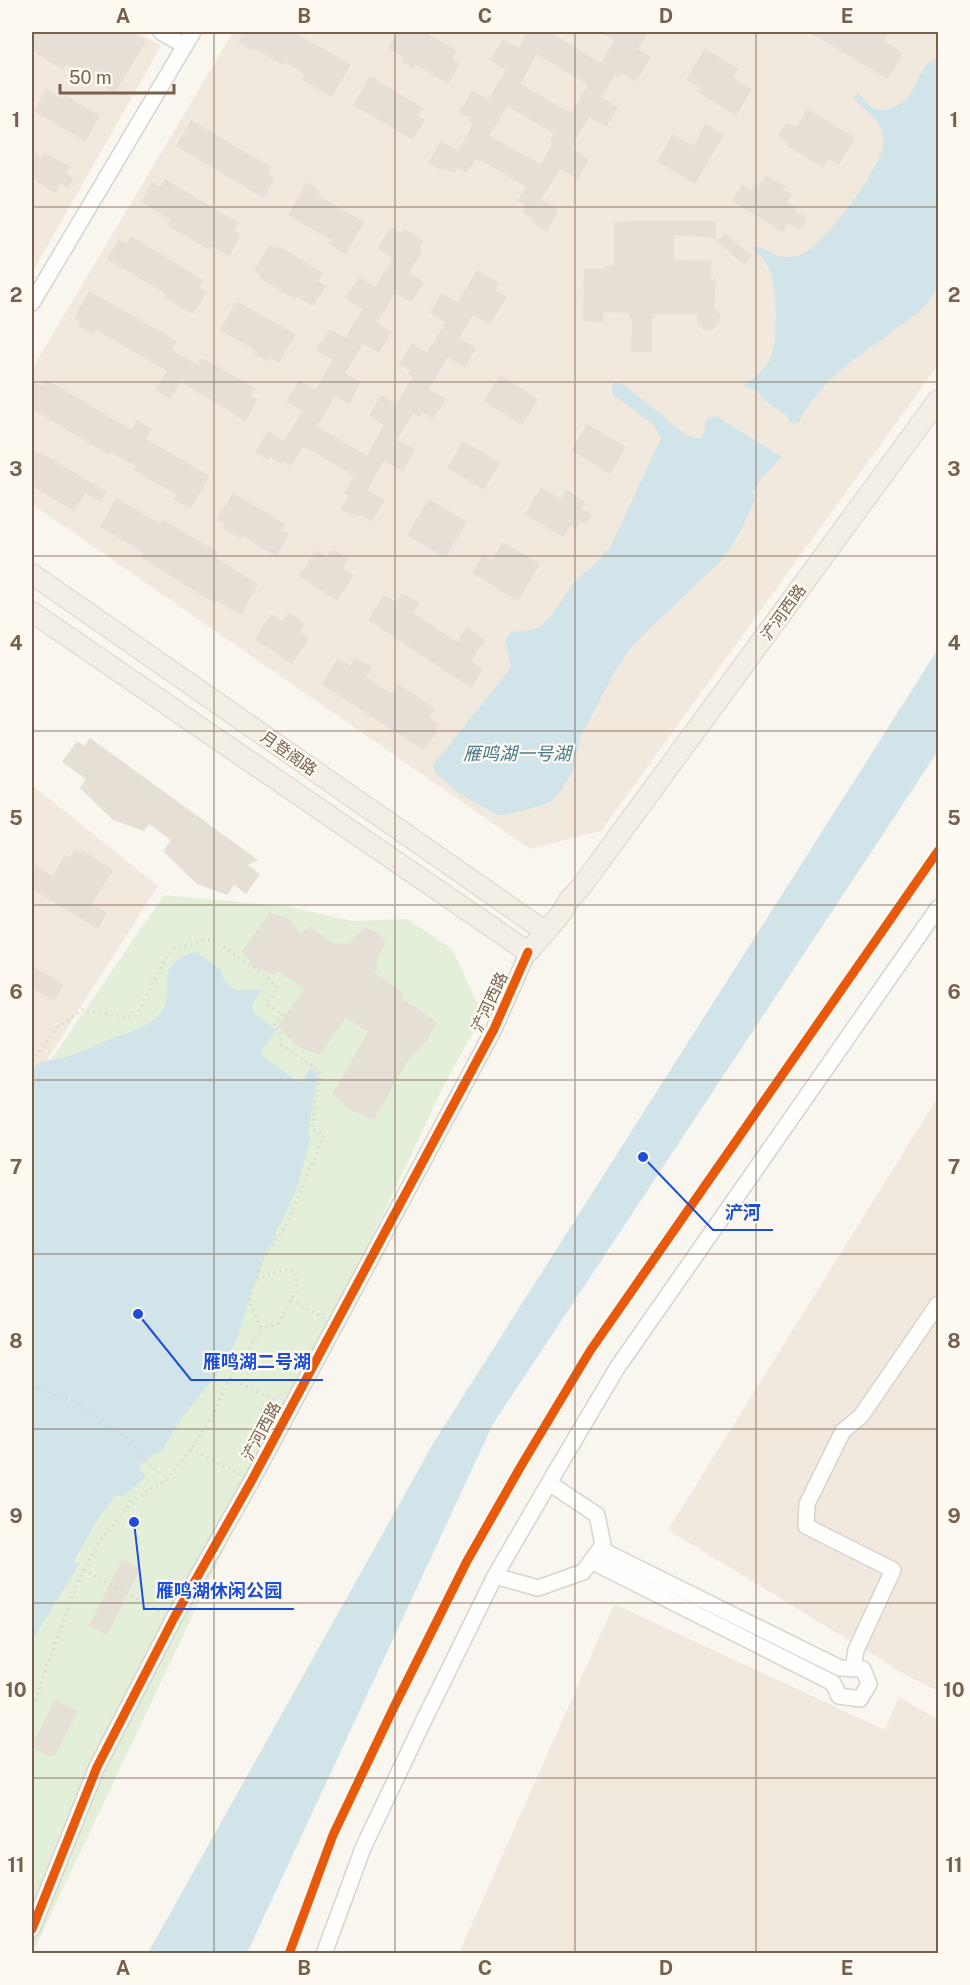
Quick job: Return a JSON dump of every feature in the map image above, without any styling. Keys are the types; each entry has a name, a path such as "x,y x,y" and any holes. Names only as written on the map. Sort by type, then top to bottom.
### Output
{"main road":[{"name":"浐河西路","path":"528,952 581,887 939,400"},
{"name":"月登阁路","path":"32,574 546,932"},
{"name":"月登阁路","path":"32,612 528,952"}],"street":[{"path":"161,32 185,46"},
{"path":"32,303 194,32"},
{"path":"324,1953 363,1848 495,1576 549,1483 617,1368 939,908"},
{"name":"浐河西路","path":"32,1929 97,1767 174,1618 252,1480 494,1029 528,952"},
{"path":"853,1669 856,1650 893,1570 806,1526 807,1504 843,1431 861,1416 939,1304"},
{"path":"495,1576 538,1588 583,1572 603,1545 597,1515 549,1483"},
{"path":"595,1555 840,1668 863,1669 869,1684 860,1699 839,1696 832,1683 595,1555"}],"path":[{"path":"32,1061 57,1028 82,1010 124,1017 136,1016 165,960 174,948 211,939 264,974 278,988 266,1004 283,1015 274,1025 280,1031 281,1045 320,1071 312,1129 324,1135 287,1224 263,1259 249,1302 261,1329"},
{"path":"32,1709 73,1594 97,1545 133,1500 167,1479 191,1449 211,1418 230,1378 261,1329 278,1323 297,1289 295,1270 283,1270 257,1279"},
{"path":"291,1300 335,1324"},
{"path":"230,1378 291,1407"},
{"path":"32,1386 76,1403 126,1438 151,1466 167,1479"},
{"path":"191,1449 252,1480"},
{"path":"84,1570 174,1618"}],"shaded area":[{"path":"32,32 137,32 161,46 32,273"},
{"path":"233,32 938,32 938,365 601,831 530,849 32,504 32,369"},
{"path":"32,785 158,886 32,1083"},
{"path":"938,1097 938,1691 906,1675 668,1530"},
{"path":"614,1604 885,1730 899,1697 938,1720 938,1953 459,1953"}],"green space":[{"path":"164,895 290,907 352,921 407,919 452,949 483,1015 447,1079 32,1954 32,1091"}],"water":[{"path":"938,57 938,287 921,310 827,383 816,395 799,422 794,424 788,420 786,414 769,404 757,391 745,387 745,384 765,367 775,342 776,305 773,281 769,269 754,247 789,257 808,251 820,240 859,193 883,148 882,132 877,122 853,98 859,93 868,104 878,110 899,105 911,92 924,69"},
{"name":"雁鸣湖一号湖","path":"616,382 623,384 685,434 701,438 706,420 716,416 782,457 762,477 753,493 755,500 740,532 724,558 643,635 615,671 580,738 573,771 558,795 550,802 540,806 498,815 460,794 434,772 433,765 507,673 511,664 505,640 512,632 530,631 540,627 550,617 574,582 611,546 661,438 654,425 612,394 612,385"},
{"path":"938,649 938,751 493,1424 247,1953 148,1953 434,1442"},
{"path":"196,952 222,971 222,977 231,987 240,990 262,990 252,1004 254,1013 276,1030 260,1054 300,1083 311,1068 318,1073 308,1133 311,1136 299,1182 282,1222 276,1230 276,1238 268,1248 237,1339 225,1364 184,1415 162,1450 138,1467 146,1477 122,1497 116,1494 93,1527 74,1561 79,1564 32,1641 32,1069 40,1063 76,1054 140,1028 155,1019 163,1009 166,1000 168,973 172,965 180,958"}],"building":[{"path":"32,32 130,32 146,41 115,93 66,64 63,70 32,51"},
{"path":"244,32 292,32 351,64 332,97 302,80 305,74 285,62 283,65 254,48 252,51 238,42"},
{"path":"398,32 424,32 457,51 452,59 460,64 448,84 416,65 414,69 401,61 403,57 388,48"},
{"path":"528,32 549,32 601,63 614,40 600,32 648,32 638,49 651,57 636,82 622,74 620,77 615,74 602,97 618,108 606,127 589,117 571,148 589,159 578,179 560,169 541,200 559,210 547,231 532,223 534,220 522,212 525,206 517,201 526,187 481,160 480,162 476,159 467,173 458,168 454,174 428,163 441,141 458,151 473,124 469,121 470,118 459,112 472,91 488,100 506,70 490,60 503,39 518,48","holes":["537,54 588,85 571,113 520,84","507,106 554,134 550,141 553,143 541,164 489,136"]},
{"path":"809,32 890,32 884,41 903,53 888,79"},
{"path":"705,48 738,69 733,78 752,89 736,116 698,92 700,88 686,80"},
{"path":"370,76 423,108 418,116 425,120 413,140 353,105"},
{"path":"46,89 60,98 64,98 65,95 100,116 85,141 34,111"},
{"path":"807,109 855,138 839,165 828,159 823,168 786,145 787,142 778,136 787,122 796,127"},
{"path":"191,120 272,168 268,174 275,178 263,198 176,146"},
{"path":"706,124 724,135 695,184 657,161 673,134 693,146"},
{"path":"32,151 41,157 44,152 70,167 66,173 74,178 68,188 60,183 55,193 32,179"},
{"path":"766,175 785,186 783,189 792,194 787,202 797,207 795,211 807,218 799,230 788,223 782,232 732,201 742,184 751,190 755,184 758,186"},
{"path":"165,179 239,223 234,230 241,235 229,256 212,246 210,250 168,226 171,220 141,202 152,182 160,187"},
{"path":"307,182 320,190 318,194 364,222 346,254 328,244 331,240 288,215"},
{"path":"716,221 716,238 674,235 674,260 711,261 711,283 716,277 714,308 720,314 719,323 712,330 704,330 697,323 697,314 655,314 655,318 652,318 652,352 631,352 632,319 629,313 604,312 603,322 583,321 584,269 605,269 605,266 614,266 614,223"},
{"path":"390,227 401,233 404,229 423,240 419,248 423,250 409,272 424,282 411,302 395,293 377,323 392,332 379,353 363,344 345,373 361,382 349,404 335,396 317,426 367,456 384,425 369,416 381,395 396,404 413,377 408,374 410,371 399,364 412,344 427,353 445,323 430,313 442,293 458,302 477,270 499,283 495,290 507,297 490,325 473,315 459,338 476,348 465,368 448,357 429,389 446,399 433,419 422,412 419,417 413,413 397,440 415,449 403,471 384,461 367,490 385,500 372,522 360,514 359,517 353,513 352,516 341,509 349,496 344,493 354,476 319,455 303,447 291,466 284,461 282,464 270,457 268,460 255,452 268,431 284,441 302,411 286,402 299,380 315,390 333,360 316,350 330,329 345,338 363,309 345,299 359,277 375,287 393,258 377,249"},
{"path":"724,233 752,256 744,265 717,241"},
{"path":"131,236 203,280 199,287 207,292 193,314 164,297 166,294 107,259 119,239 126,244"},
{"path":"270,244 277,249 279,246 323,273 318,281 326,286 313,306 298,297 296,300 259,278 260,275 254,271"},
{"path":"89,291 177,341 172,350 198,365 202,358 255,388 251,395 258,399 245,421 181,382 170,399 155,390 167,371 96,330 93,335 78,326 81,322 74,318"},
{"path":"236,301 296,334 279,363 270,358 268,362 253,353 255,350 220,330"},
{"path":"500,375 538,399 522,425 483,401"},
{"path":"46,379 131,430 137,420 152,429 146,439 210,476 190,509 174,499 177,495 134,470 136,467 111,452 109,455 32,409 32,381 41,386"},
{"path":"587,424 626,447 610,474 571,450"},
{"path":"463,441 500,463 484,490 447,468"},
{"path":"32,450 39,454 40,452 107,492 101,502 85,493 74,511 32,486"},
{"path":"541,487 561,499 566,490 585,501 581,508 592,515 586,525 580,522 575,529 570,526 563,537 525,514"},
{"path":"233,493 285,524 281,530 289,534 276,556 243,536 241,539 222,528 225,524 217,519"},
{"path":"116,498 160,524 163,520 218,552 215,557 258,584 241,615 218,601 216,604 169,575 140,556 143,552 100,527"},
{"path":"429,499 467,522 445,558 407,535"},
{"path":"503,542 540,564 518,601 472,573 483,555 492,560"},
{"path":"332,549 349,559 343,568 354,575 337,601 299,576 316,550 327,558"},
{"path":"402,593 419,603 413,613 457,642 467,627 485,640 471,661 483,669 471,688 368,620 384,595 396,602"},
{"path":"289,612 305,624 300,632 309,639 292,664 255,639 271,614 283,621"},
{"path":"355,657 372,668 366,677 392,694 398,684 436,709 429,718 440,725 435,731 437,733 423,750 321,684 338,658 350,666"},
{"path":"90,738 258,860 248,865 260,874 246,894 234,885 227,895 197,884 163,851 171,840 149,824 144,831 113,820 80,788 86,779 62,762 77,741 84,746"},
{"path":"75,849 80,852 82,850 113,870 92,904 107,913 98,929 32,889 32,863 53,876 65,855 69,858"},
{"path":"270,912 289,919 301,933 310,926 334,944 348,943 365,927 376,932 386,941 376,962 378,967 374,972 405,994 402,998 437,1022 426,1042 408,1060 374,1120 350,1110 332,1094 368,1032 346,1017 320,1055 295,1045 278,1026 304,989 278,971 275,975 254,967 242,951"},
{"path":"32,966 64,985 54,1001 32,988"},
{"path":"122,1559 140,1568 107,1635 89,1626"},
{"path":"55,1700 78,1711 55,1756 52,1754 50,1757 32,1745"}],"cycle path":[{"path":"289,1954 333,1835 467,1561 521,1466 590,1351 938,851"},
{"path":"32,1929 97,1767 174,1618 252,1480 494,1029 528,952"}],"place":[{"name":"浐河","path":"643,1157"},
{"name":"雁鸣湖二号湖","path":"138,1314"},
{"name":"雁鸣湖休闲公园","path":"134,1522"}]}
